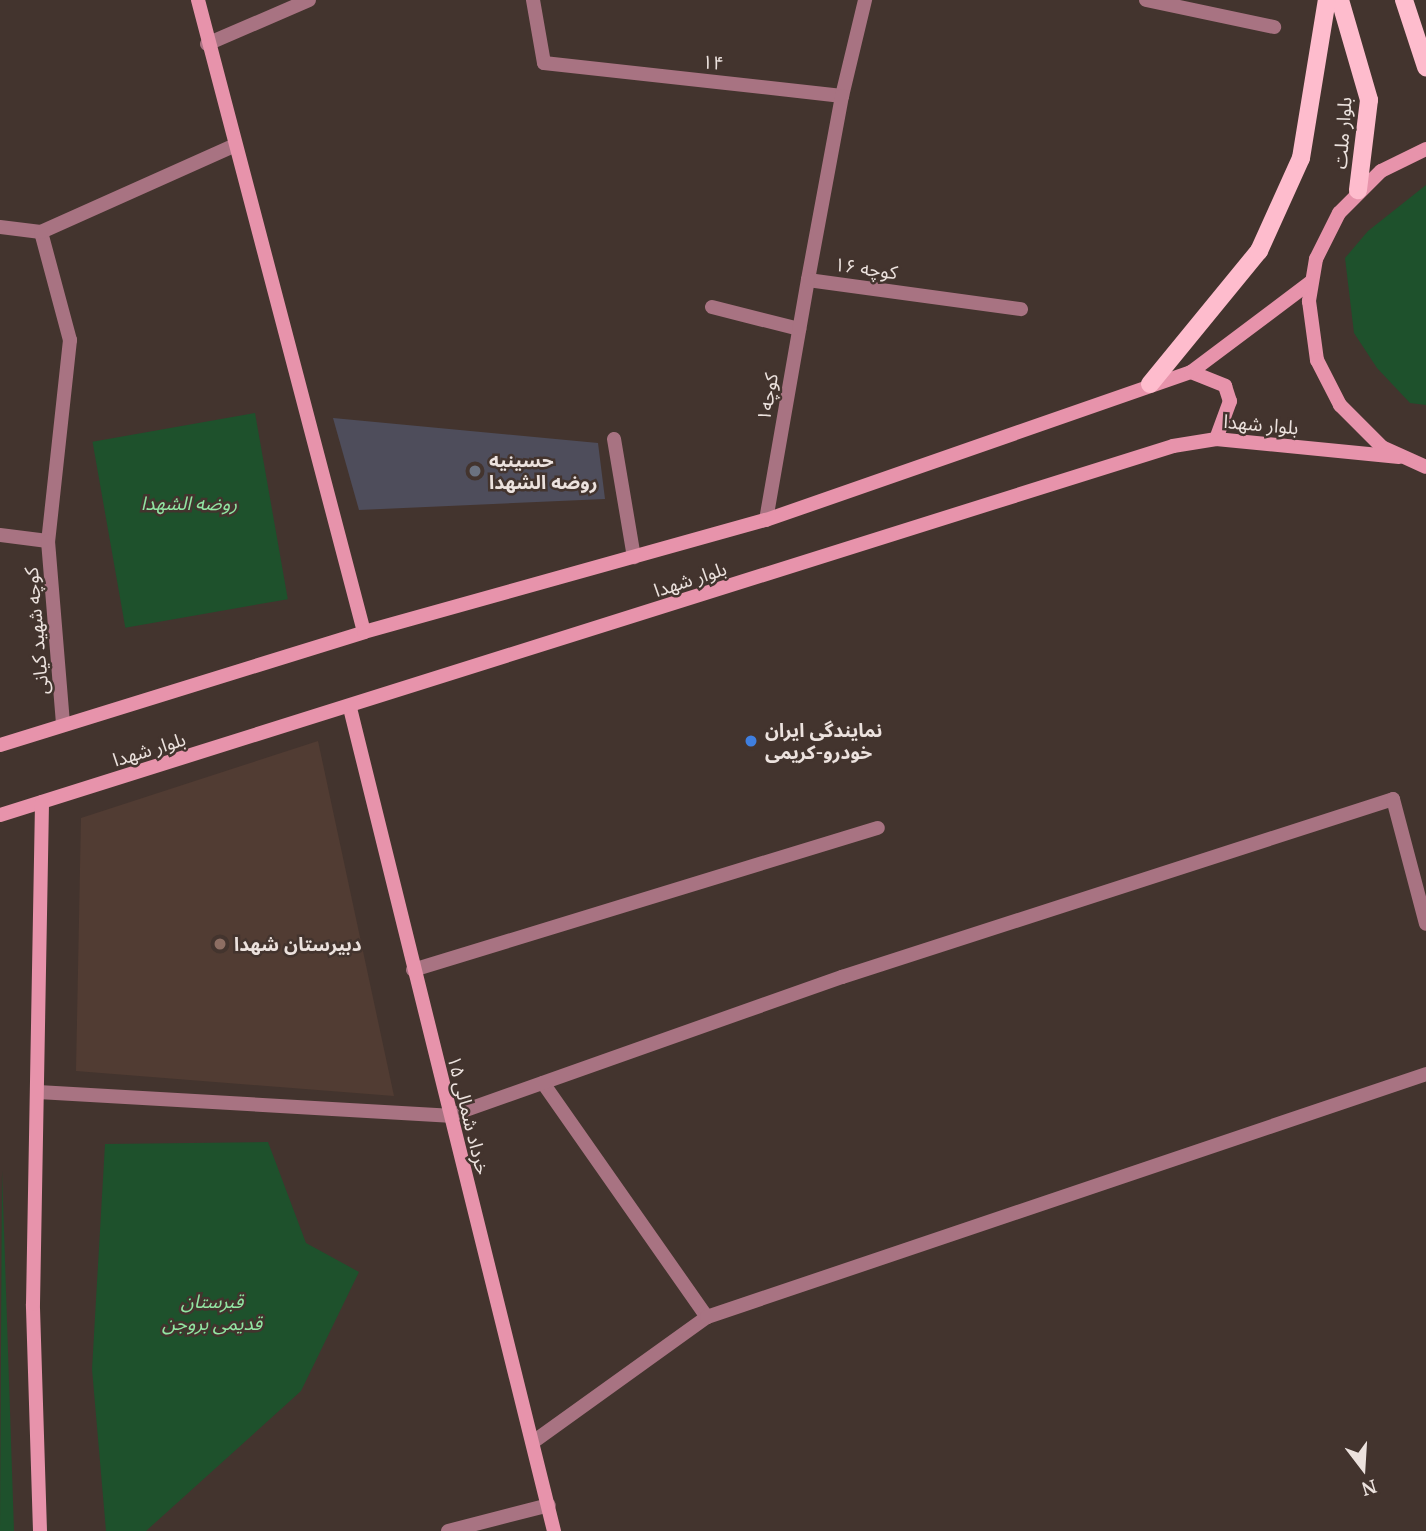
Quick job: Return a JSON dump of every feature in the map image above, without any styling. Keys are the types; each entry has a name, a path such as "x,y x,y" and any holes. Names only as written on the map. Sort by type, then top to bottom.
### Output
{"main road":[{"path":"198,0 206,44 364,632"},
{"path":"1150,384 1259,251 1301,158 1327,0"},
{"name":"بلوار ملت","path":"1340,0 1369,100 1358,190"},
{"path":"1404,0 1426,67"},
{"path":"1426,149 1388,166 1358,190 1330,227 1311,282 1311,334 1326,383 1357,426 1399,457 1426,467"},
{"name":"بلوار شهدا","path":"0,745 364,632 766,520 1150,384 1191,372 1311,282"},
{"path":"1191,372 1225,386 1230,401 1216,439"},
{"name":"بلوار شهدا","path":"0,815 350,708 1173,446 1216,439 1399,457"},
{"name":"۱۵ خرداد شمالی","path":"350,708 554,1531"},
{"path":"40,1531 33,1304 42,802"}],"street":[{"path":"206,44 309,0"},
{"name":"۱۴","path":"533,0 544,63 842,96"},
{"path":"842,96 865,0"},
{"path":"1146,0 1274,27"},
{"name":"کوچه ۱۶","path":"842,96 808,280 1021,309"},
{"path":"0,227 41,232 233,146"},
{"path":"41,232 70,340 48,541"},
{"name":"کوچه۱","path":"766,520 808,280"},
{"path":"712,307 799,329"},
{"path":"614,439 634,557"},
{"name":"کوچه شهید کیانی","path":"0,535 48,541 63,724"},
{"path":"38,1092 449,1116 842,977 1393,799 1426,924"},
{"path":"413,970 878,828"},
{"path":"533,1443 707,1317 1426,1074"},
{"path":"543,1083 707,1317"},
{"path":"448,1531 549,1505"}],"shaded area":[{"name":"دبیرستان شهدا","path":"318,741 394,1096 76,1071 81,818"}],"green space":[{"path":"1426,185 1426,405 1410,403 1377,368 1354,333 1345,258 1368,231"},
{"name":"روضه الشهدا","path":"255,413 288,599 125,628 93,442"},
{"name":"قبرستان قدیمی بروجن","path":"268,1142 306,1243 359,1272 301,1391 146,1531 106,1531 92,1369 105,1144"},
{"path":"2,1171 14,1531 0,1531"}],"building":[{"name":"حسینیه روضه الشهدا","path":"333,418 598,443 605,499 359,510"}],"place":[{"name":"حسینیه روضه الشهدا","path":"475,471"},
{"name":"نمایندگی ایران خودرو-کریمی","path":"751,741"},
{"name":"دبیرستان شهدا","path":"220,944"}]}
